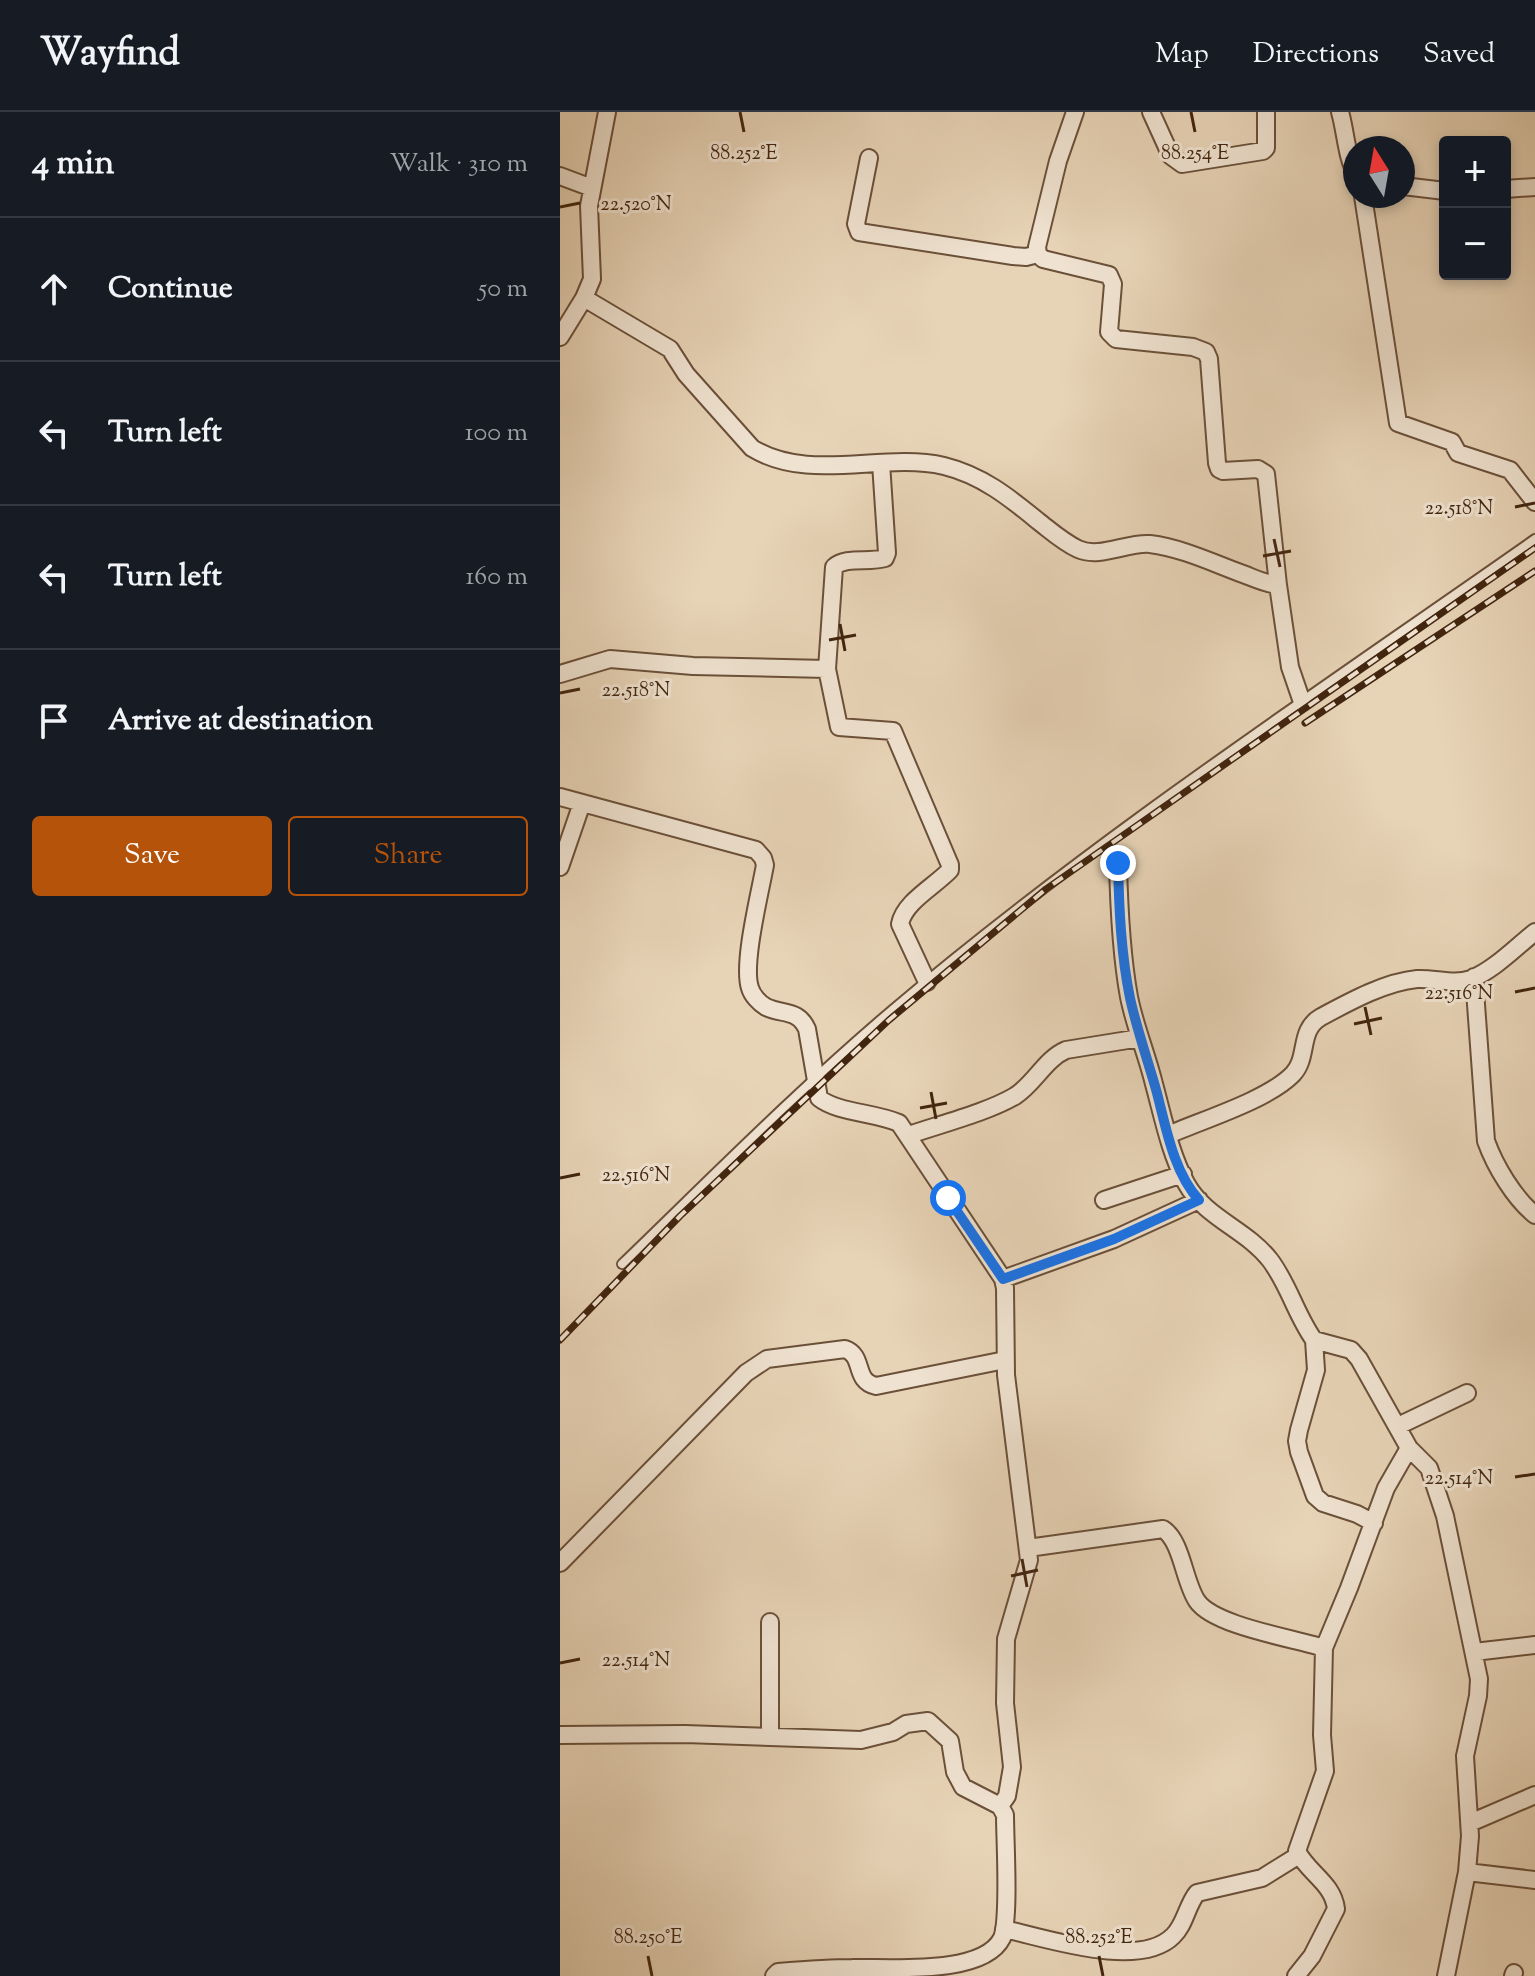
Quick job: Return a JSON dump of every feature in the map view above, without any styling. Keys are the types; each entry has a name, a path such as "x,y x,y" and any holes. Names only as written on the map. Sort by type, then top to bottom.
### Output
{"street":[{"path":"560,337 592,279 589,206 607,112"},
{"path":"1075,112 1058,161 1037,247 1038,254 1043,259 1102,272 1111,278 1109,332 1116,339 1193,347 1206,352 1219,469 1258,469 1266,474 1290,667 1302,702"},
{"path":"1151,112 1171,156 1182,164 1263,151 1266,148 1266,112"},
{"path":"1340,112 1347,136"},
{"path":"869,158 856,224 859,232 1026,257 1038,254"},
{"path":"560,176 592,188"},
{"path":"1415,187 1439,190"},
{"path":"1511,189 1535,187"},
{"path":"1365,208 1398,423 1452,442 1458,453 1510,470 1535,502"},
{"path":"584,298 670,349 686,374 752,448 763,455 781,461 821,465 932,464 964,471 988,483 1060,538 1083,551 1151,544 1278,585"},
{"path":"881,463 887,553 885,558 879,560 843,561 834,567 827,669 839,727 893,731 950,865 950,870 900,919 927,982"},
{"path":"560,674 610,659 693,666 827,669"},
{"path":"560,797 756,850 765,865 748,968 750,989 755,998 766,1007 803,1019 819,1098 832,1108 881,1115 899,1123 1003,1279 1005,1360 1029,1560 1006,1639 1005,1703 1012,1767 1007,1796 1000,1806"},
{"path":"560,867 582,803"},
{"path":"1118,863 1120,929 1129,995 1168,1135 1183,1174 1199,1200 1218,1219 1244,1234 1269,1258 1287,1285 1296,1311 1314,1340 1316,1370 1299,1430 1299,1452 1315,1496 1323,1503 1374,1523"},
{"path":"1168,1135 1260,1096 1285,1081 1299,1066 1307,1031 1310,1024 1319,1018 1369,994 1409,980 1455,981 1474,977 1535,932"},
{"path":"1474,977 1486,1141 1491,1156 1535,1215"},
{"path":"909,1135 1007,1100 1029,1086 1057,1054 1066,1050 1140,1038"},
{"path":"1104,1200 1183,1174"},
{"path":"1003,1279 1114,1239 1199,1200"},
{"path":"1314,1340 1351,1350 1409,1448 1429,1468 1445,1516 1474,1652 1478,1696 1465,1756 1470,1823 1467,1872 1446,1976"},
{"path":"560,1563 746,1373 767,1359 845,1349 856,1357 862,1379 876,1386 1005,1360"},
{"path":"1398,1426 1467,1393"},
{"path":"1296,1976 1312,1956 1336,1909 1332,1891 1299,1855 1298,1841 1325,1771 1322,1735 1324,1648 1386,1488 1409,1448"},
{"path":"1028,1548 1163,1529 1171,1535 1196,1600 1202,1607 1229,1623 1324,1648"},
{"path":"770,1622 770,1737"},
{"path":"1474,1652 1535,1645"},
{"path":"560,1735 685,1734 861,1740 893,1732 906,1724 928,1721 950,1741 955,1772 963,1787 1000,1806 1005,1815 1004,1929 996,1948 990,1954 964,1963 931,1969 850,1968 760,1976"},
{"path":"1470,1823 1535,1795"},
{"path":"1004,1929 1085,1947 1140,1951 1155,1948 1177,1933 1197,1893 1262,1878 1299,1855"},
{"path":"1467,1872 1535,1880"}],"lane":[{"path":"622,1264 815,1079 927,982 1091,851 1535,539"}],"railway":[{"path":"560,1340 680,1216 889,1020 1046,889 1535,548"},
{"path":"1305,723 1535,571"}],"route":[{"path":"948,1198 1003,1279 1114,1239 1199,1200 1185,1182 1137,1029 1120,929 1118,863"}]}
